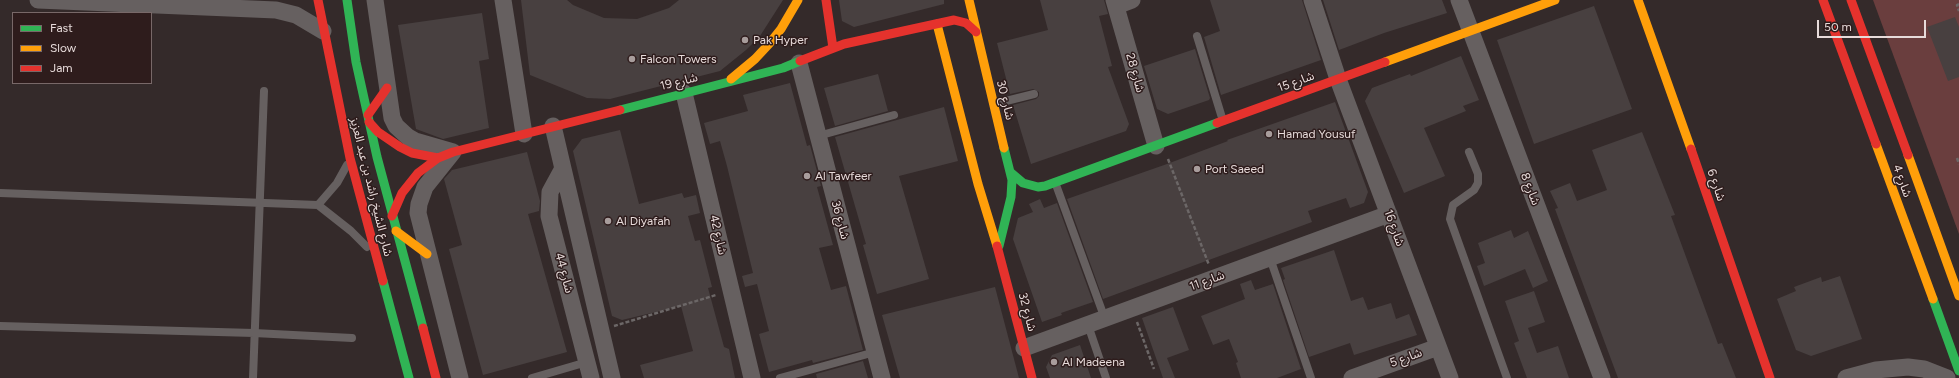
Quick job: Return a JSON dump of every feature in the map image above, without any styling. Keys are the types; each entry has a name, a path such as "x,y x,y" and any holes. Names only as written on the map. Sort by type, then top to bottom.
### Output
{"street":[{"path":"38,0 276,10 296,15 323,31"},
{"path":"276,10 295,0"},
{"name":"شارع الشيخ راشد بن عبد العزيز","path":"318,0 323,31 350,158 409,378"},
{"name":"شارع الشيخ راشد بن عبد العزيز","path":"347,0 356,62 368,118 392,216 436,378"},
{"path":"375,0 392,118 402,132 415,141 446,155 425,187 418,204 419,222 460,378"},
{"path":"503,0 524,134"},
{"path":"724,83 740,72 769,44 781,29 798,0"},
{"path":"826,0 833,48"},
{"path":"1115,3 1132,0"},
{"name":"شارع 16","path":"1312,0 1338,79 1450,378"},
{"name":"شارع 8","path":"1459,0 1602,378"},
{"name":"شارع 15","path":"1010,172 1023,183 1038,187 1045,186 1555,0"},
{"name":"شارع 6","path":"1638,0 1768,368 1770,378"},
{"name":"شارع 4","path":"1823,0 1959,371"},
{"name":"شارع 4","path":"1851,0 1959,296"},
{"name":"شارع 28","path":"1115,3 1159,145"},
{"name":"شارع 19","path":"947,21 963,4"},
{"name":"شارع 30","path":"963,4 976,32 1010,172 1012,189 1006,203"},
{"name":"شارع 19","path":"392,216 402,193 410,182 418,173 446,155 552,126 799,63 833,48 947,21 960,21 966,23 976,32"},
{"path":"937,24 978,184 1006,203"},
{"name":"شارع 36","path":"799,63 882,378"},
{"path":"368,118 387,88"},
{"name":"شارع 42","path":"684,92 752,378"},
{"name":"شارع 19","path":"368,118 378,132 400,147 412,153 446,155"},
{"name":"شارع 44","path":"552,126 612,378"},
{"name":"شارع 44","path":"562,170 550,192 549,216 589,370"},
{"name":"شارع 32","path":"978,184 999,251 1032,378"},
{"name":"شارع 15","path":"1034,194 1045,186"},
{"name":"شارع 32","path":"999,251 1006,203"},
{"name":"شارع 11","path":"1024,348 1389,214"},
{"path":"396,231 427,254"},
{"name":"شارع 5","path":"1352,378 1438,347"},
{"path":"1846,378 1892,367 1924,369 1947,378"}],"lane":[{"path":"1197,36 1223,121"},
{"path":"253,378 264,91"},
{"path":"993,105 1034,94"},
{"path":"818,136 894,115"},
{"path":"1469,152 1478,174 1478,183 1474,190 1453,205 1450,219 1506,378"},
{"path":"318,205 337,183 350,158"},
{"path":"1055,182 1104,319"},
{"path":"0,193 318,205 351,231 366,246 378,262"},
{"path":"1270,258 1311,378"},
{"path":"1088,325 1106,378"},
{"path":"0,326 352,338"},
{"path":"780,378 875,352"},
{"path":"532,378 589,370"}],"path":[{"path":"1959,4 1957,5 1959,11"},
{"path":"1159,145 1214,278"},
{"path":"1957,158 1959,164"},
{"path":"600,330 731,290"},
{"path":"1132,308 1154,369"}],"shaded area":[{"path":"1873,0 1959,0 1959,234"}],"building":[{"name":"Falcon Towers","path":"521,0 567,0 573,5 604,18 637,19 669,8 679,0 783,0 760,36 746,50 720,71 610,99 587,98 530,75"},
{"path":"839,0 944,0 944,4 854,27 842,21"},
{"path":"1040,0 1104,0 1108,14 1099,16 1112,66 1108,67 1129,124 1126,131 1031,164 1013,105 1036,99 1039,96 1039,92 1033,89 1010,94 997,43 1048,30"},
{"path":"1210,0 1302,0 1321,60 1221,95 1204,37 1220,31"},
{"path":"1323,0 1442,0 1447,13 1384,33 1339,50"},
{"path":"1594,6 1632,109 1534,144 1497,40"},
{"path":"482,13 489,59 479,61 489,128 443,139 416,129 398,25"},
{"path":"1955,17 1959,27 1959,77 1948,81 1927,27"},
{"path":"1195,49 1210,98 1209,100 1168,114 1157,109 1144,66"},
{"path":"1461,56 1479,100 1463,106 1466,111 1424,128 1445,176 1404,193 1365,101 1372,88 1410,74 1411,76"},
{"path":"878,74 888,111 835,126 824,88"},
{"path":"790,83 807,146 810,145 821,186 817,187 833,245 819,248 831,290 846,286 863,350 813,363 812,360 769,372 759,334 769,331 757,284 745,287 742,276 753,273 727,166 720,141 710,144 704,123 748,111 743,95"},
{"path":"1335,102 1368,192 1364,203 1350,208 1346,198 1308,211 1312,222 1103,299 1067,199"},
{"path":"944,107 958,161 899,176 929,279 877,294 863,245 866,244 835,137"},
{"path":"620,130 639,204 682,193 684,198 696,195 700,213 688,216 695,241 700,240 712,287 708,288 724,347 729,349 735,378 644,378 640,365 693,351 681,306 622,320 612,316 573,151 582,139"},
{"path":"1642,132 1675,215 1671,216 1718,344 1722,343 1736,378 1618,378 1555,209 1558,208 1550,191 1570,183 1577,201 1607,190 1592,150"},
{"path":"527,152 540,201 539,211 528,214 567,352 483,375 449,249 462,245 444,179 452,170"},
{"path":"1040,199 1044,208 1057,203 1093,302 1061,313 1062,315 1042,322 1013,239 1018,218 1033,212 1029,204"},
{"path":"1511,230 1514,238 1528,231 1548,281 1533,288 1525,269 1484,286 1477,266 1485,263 1478,243"},
{"path":"1334,250 1351,301 1363,297 1368,310 1391,303 1396,319 1409,314 1417,335 1354,355 1350,343 1309,357 1283,280 1285,279 1281,268"},
{"path":"1840,276 1862,339 1811,356 1796,350 1777,299 1796,291 1794,287 1821,277 1822,282"},
{"path":"1251,280 1255,290 1273,284 1301,369 1277,378 1241,378 1236,363 1238,362 1229,339 1213,345 1201,316 1245,299 1240,284"},
{"path":"995,287 1019,378 900,378 882,315"},
{"path":"1534,291 1545,322 1528,328 1537,353 1558,346 1569,378 1527,378 1514,343 1519,341 1505,301"},
{"path":"1173,307 1189,350 1167,358 1175,378 1163,378 1142,318"},
{"path":"1080,345 1091,378 1050,378 1046,367 1052,355"},
{"path":"863,361 868,378 817,378 816,374"}],"traffic: fast":[{"path":"347,0 356,62 377,157 423,328"},
{"path":"620,110 783,68 800,61"},
{"path":"1010,172 1023,183 1038,187 1045,186 1217,123"},
{"path":"999,246 1011,197 1012,180 1004,148"},
{"path":"383,281 409,378"},
{"path":"1933,299 1959,371"}],"traffic: slow":[{"path":"731,79 755,59 769,44 781,29 798,0"},
{"path":"969,0 1004,148"},
{"path":"1385,62 1555,0"},
{"path":"1638,0 1691,149"},
{"path":"937,24 978,184 997,246"},
{"path":"1876,144 1933,299"},
{"path":"1908,155 1959,296"},
{"path":"396,231 427,254"}],"traffic: jam":[{"path":"318,0 350,158 383,281"},
{"path":"826,0 833,48"},
{"path":"1823,0 1876,144"},
{"path":"1851,0 1908,155"},
{"path":"800,61 844,44 954,20 966,23 976,32"},
{"path":"1217,123 1385,62"},
{"path":"368,115 387,88"},
{"path":"392,216 402,193 418,173 438,158 453,152 620,110"},
{"path":"369,122 378,132 400,147 412,153 438,158"},
{"path":"1691,149 1770,378"},
{"path":"997,246 1032,378"},
{"path":"423,328 436,378"}],"place":[{"name":"Pak Hyper","path":"745,40"},
{"name":"Falcon Towers","path":"632,59"},
{"name":"Hamad Yousuf","path":"1269,134"},
{"name":"Port Saeed","path":"1197,169"},
{"name":"Al Tawfeer","path":"807,176"},
{"name":"Al Diyafah","path":"608,221"},
{"name":"Al Madeena","path":"1054,362"}]}
